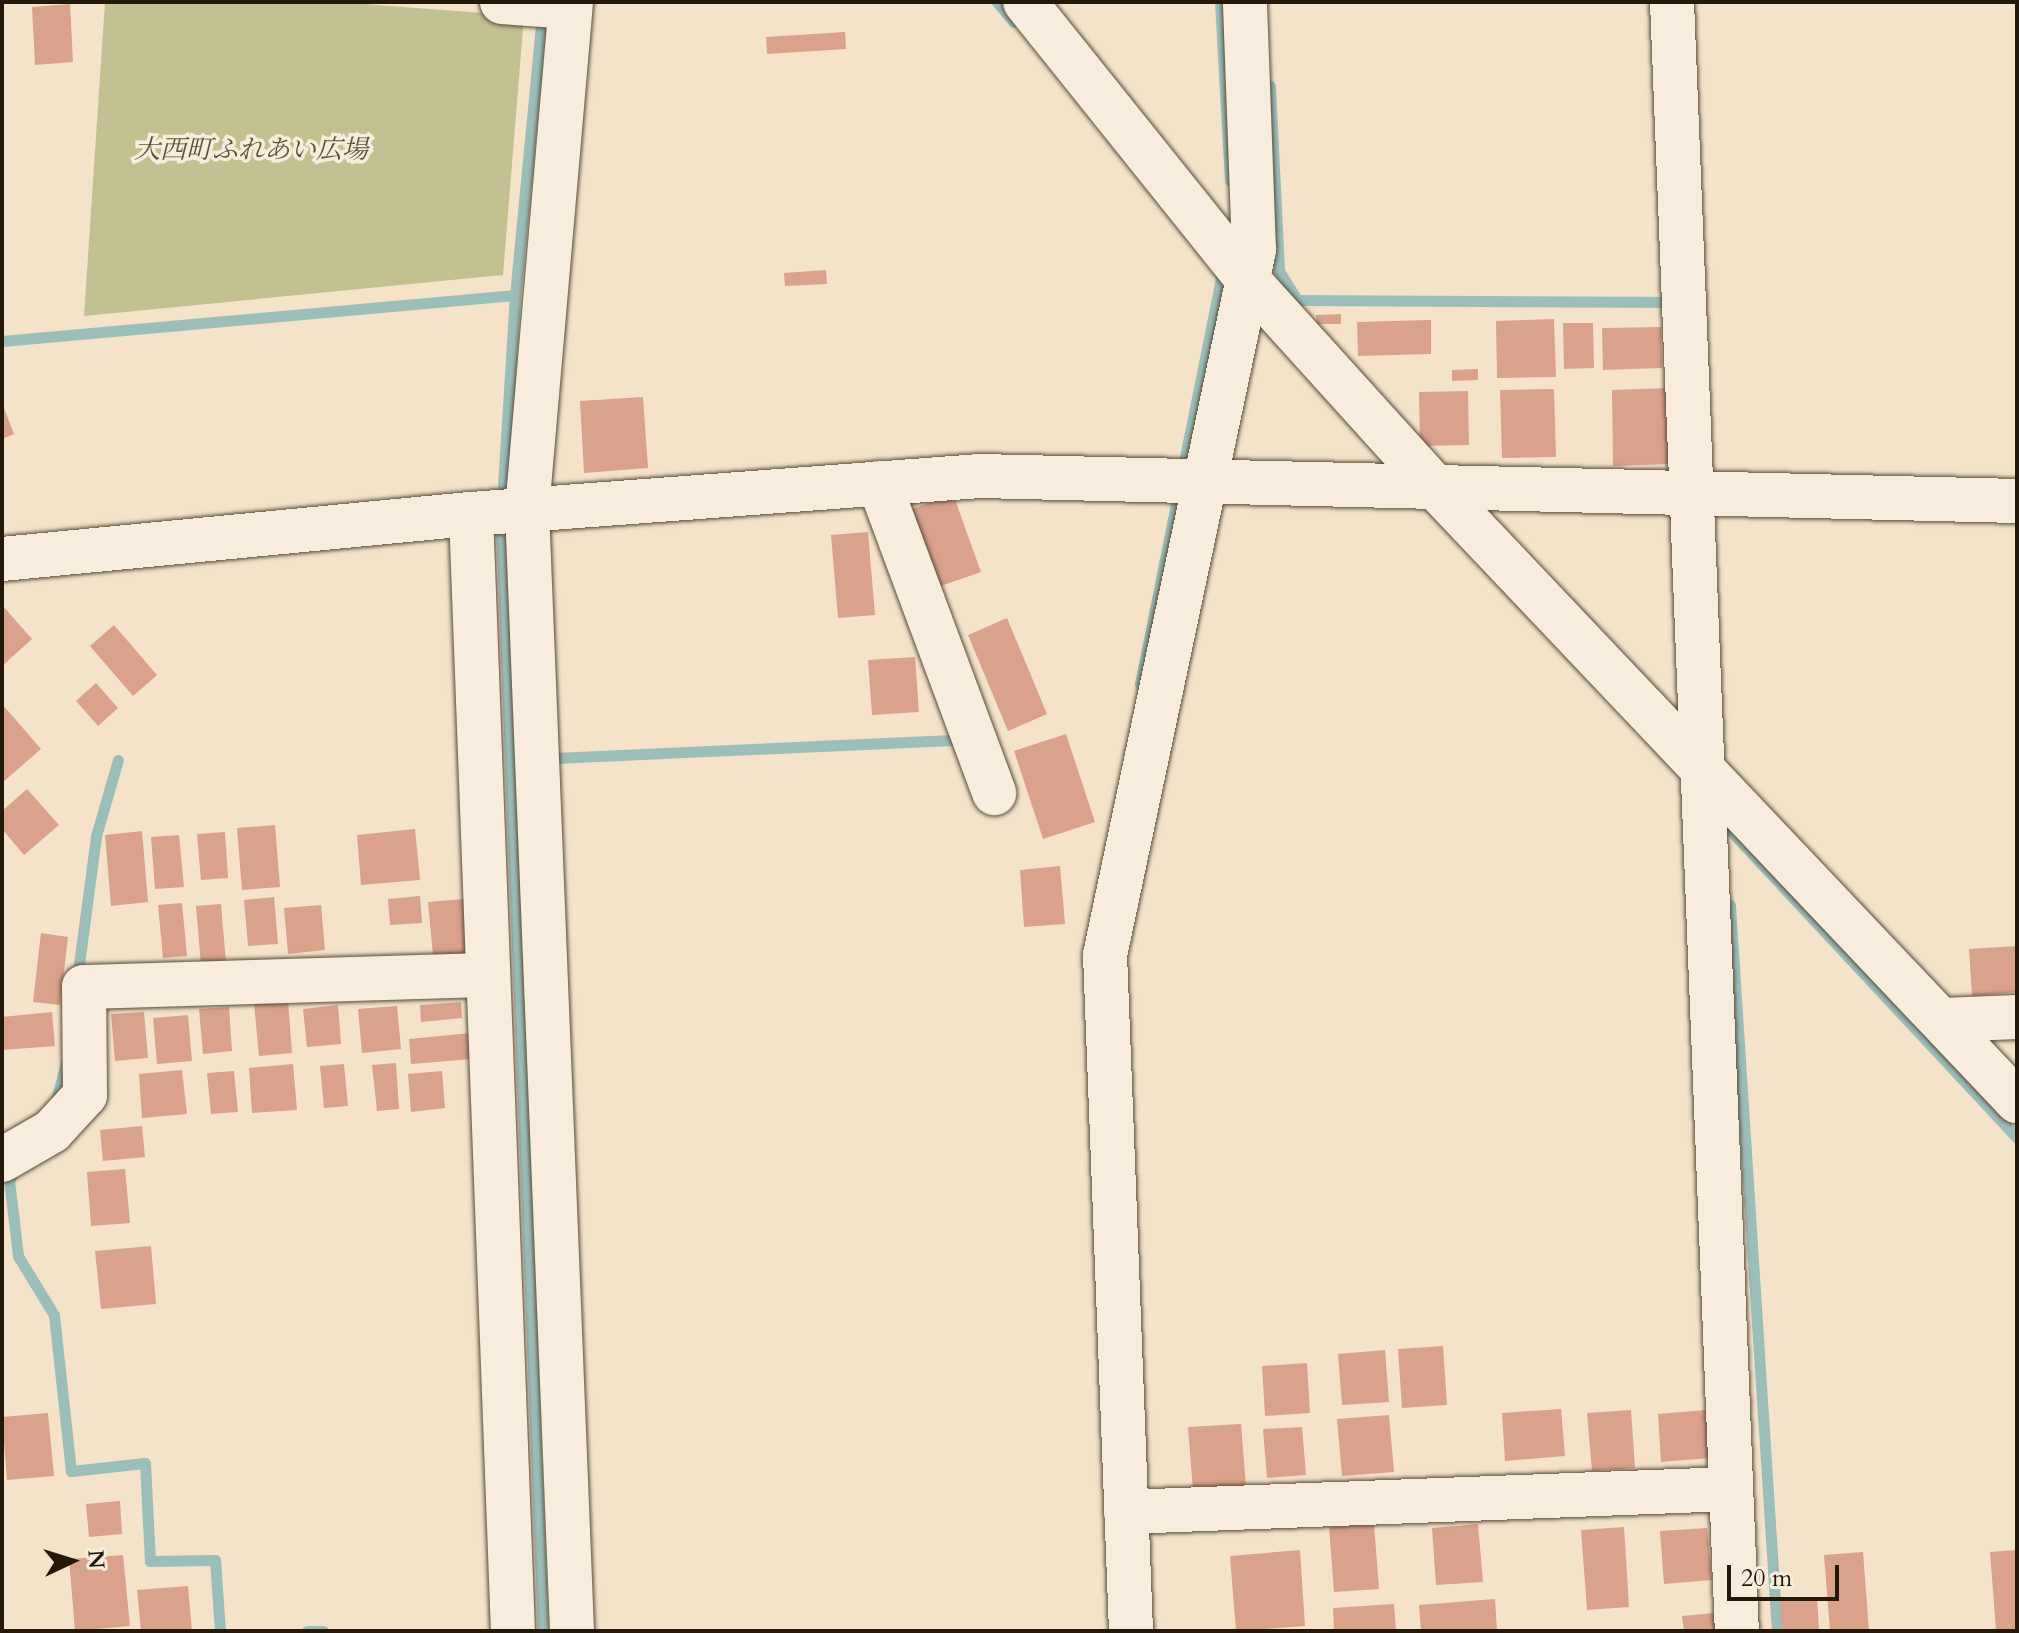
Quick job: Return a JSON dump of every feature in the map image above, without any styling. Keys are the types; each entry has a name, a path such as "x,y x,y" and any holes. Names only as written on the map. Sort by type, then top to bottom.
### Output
{"street":[{"path":"502,2 570,5 527,510 572,1631"},
{"path":"1025,2 1248,280 1436,488 1701,771 1943,1020 2017,1101"},
{"path":"1131,1631 1105,955 1254,250 1245,2"},
{"path":"1672,2 1737,1631"},
{"path":"2,559 471,514 980,476 2017,501"},
{"path":"879,483 994,793"},
{"path":"471,514 513,1631"},
{"path":"2,1160 52,1131 85,1095 84,987 488,975"},
{"path":"1943,1020 2017,1017"},
{"path":"1126,1512 1731,1489"}],"green space":[{"name":"大西町ふれあい広場","path":"105,2 337,2 524,16 503,275 84,316"}],"building":[{"path":"70,4 73,62 35,65 32,7"},
{"path":"845,32 846,49 767,54 766,37"},
{"path":"826,270 827,284 785,286 784,273"},
{"path":"1341,314 1341,324 1317,324 1316,315"},
{"path":"1554,319 1556,377 1497,378 1496,321"},
{"path":"1431,320 1431,354 1358,356 1357,322"},
{"path":"1563,323 1593,323 1594,368 1564,369"},
{"path":"1661,327 1662,368 1603,370 1602,328"},
{"path":"1478,369 1478,380 1452,381 1452,370"},
{"path":"1669,388 1671,464 1613,466 1612,390"},
{"path":"1554,389 1556,457 1502,458 1500,390"},
{"path":"1468,391 1469,445 1420,446 1419,392"},
{"path":"643,397 648,468 584,473 580,401"},
{"path":"2,403 14,434 2,439"},
{"path":"953,494 981,572 935,588 907,511"},
{"path":"868,532 875,615 838,618 831,535"},
{"path":"2,605 32,639 2,666"},
{"path":"1007,618 1047,714 1008,731 968,635"},
{"path":"114,625 157,675 133,696 90,646"},
{"path":"915,657 919,712 872,715 868,660"},
{"path":"96,683 118,708 98,726 76,701"},
{"path":"2,704 41,749 2,783"},
{"path":"1066,734 1095,822 1043,839 1014,751"},
{"path":"27,789 59,825 24,855 2,829 2,811"},
{"path":"275,825 280,887 242,890 237,828"},
{"path":"415,829 420,880 361,885 357,835"},
{"path":"142,831 148,902 111,906 105,835"},
{"path":"225,832 228,878 201,880 197,834"},
{"path":"179,835 184,887 155,889 151,837"},
{"path":"1060,866 1065,924 1024,927 1020,870"},
{"path":"420,896 422,923 390,925 388,899"},
{"path":"274,897 278,944 248,946 244,900"},
{"path":"465,899 470,953 433,956 428,902"},
{"path":"182,903 187,956 163,958 158,905"},
{"path":"221,904 226,963 201,966 196,906"},
{"path":"321,905 325,950 288,954 284,908"},
{"path":"41,933 68,937 60,1005 33,1002"},
{"path":"2017,946 2017,992 1972,996 1969,949"},
{"path":"288,1001 292,1053 259,1056 254,1003"},
{"path":"461,1002 462,1018 421,1022 420,1005"},
{"path":"338,1005 341,1044 307,1047 303,1009"},
{"path":"397,1006 401,1049 362,1053 358,1009"},
{"path":"229,1007 232,1051 203,1054 199,1009"},
{"path":"52,1012 55,1046 2,1050 2,1017"},
{"path":"144,1012 148,1058 115,1061 111,1014"},
{"path":"188,1015 192,1061 157,1064 153,1018"},
{"path":"471,1033 473,1059 411,1064 409,1039"},
{"path":"396,1063 399,1109 377,1111 372,1065"},
{"path":"293,1064 297,1110 252,1113 249,1068"},
{"path":"344,1064 348,1106 324,1108 320,1066"},
{"path":"182,1070 187,1114 142,1118 139,1074"},
{"path":"234,1071 238,1112 211,1114 207,1073"},
{"path":"442,1071 445,1108 411,1112 408,1074"},
{"path":"142,1126 145,1157 103,1161 100,1130"},
{"path":"125,1169 130,1223 91,1226 87,1172"},
{"path":"151,1246 156,1304 101,1309 95,1251"},
{"path":"1443,1346 1447,1405 1402,1408 1398,1349"},
{"path":"1385,1350 1389,1402 1342,1405 1338,1354"},
{"path":"1307,1363 1310,1413 1265,1416 1262,1366"},
{"path":"1561,1409 1565,1456 1505,1461 1502,1413"},
{"path":"1631,1410 1635,1468 1592,1471 1587,1413"},
{"path":"1706,1410 1710,1458 1661,1462 1658,1414"},
{"path":"48,1413 54,1476 7,1480 2,1417"},
{"path":"1389,1415 1394,1472 1342,1476 1337,1419"},
{"path":"1241,1424 1246,1486 1193,1490 1188,1427"},
{"path":"1302,1427 1306,1475 1267,1478 1263,1429"},
{"path":"120,1501 122,1534 89,1537 86,1504"},
{"path":"1374,1524 1379,1589 1334,1592 1329,1527"},
{"path":"1478,1524 1483,1582 1436,1585 1432,1528"},
{"path":"1624,1527 1629,1607 1587,1610 1581,1530"},
{"path":"1707,1528 1712,1580 1664,1584 1660,1531"},
{"path":"1300,1550 1305,1626 1236,1631 1230,1556"},
{"path":"2017,1550 2017,1631 1996,1631 1990,1552"},
{"path":"1863,1552 1869,1631 1830,1631 1824,1555"},
{"path":"123,1555 130,1626 75,1631 69,1559"},
{"path":"188,1586 192,1631 141,1631 137,1590"},
{"path":"1817,1598 1819,1631 1782,1631 1780,1601"},
{"path":"1495,1599 1497,1631 1421,1631 1419,1605"},
{"path":"1394,1604 1396,1631 1334,1631 1333,1608"},
{"path":"1715,1613 1716,1631 1684,1631 1682,1616"}],"waterway":[{"path":"997,2 1014,22"},
{"path":"1220,2 1230,181"},
{"path":"515,295 542,15"},
{"path":"1270,86 1279,271 1297,300 1677,302"},
{"path":"1182,472 1223,269"},
{"path":"2,341 515,295 502,503"},
{"path":"1140,684 1179,489"},
{"path":"501,520 543,1631"},
{"path":"555,758 958,740"},
{"path":"77,979 96,836 118,760"},
{"path":"1728,828 2017,1138"},
{"path":"1730,905 1777,1631"},
{"path":"55,1104 66,1063"},
{"path":"17,1167 9,1180 18,1256 54,1315 71,1471 145,1463 150,1561 215,1560 220,1631"},
{"path":"307,1631 323,1631"}]}
